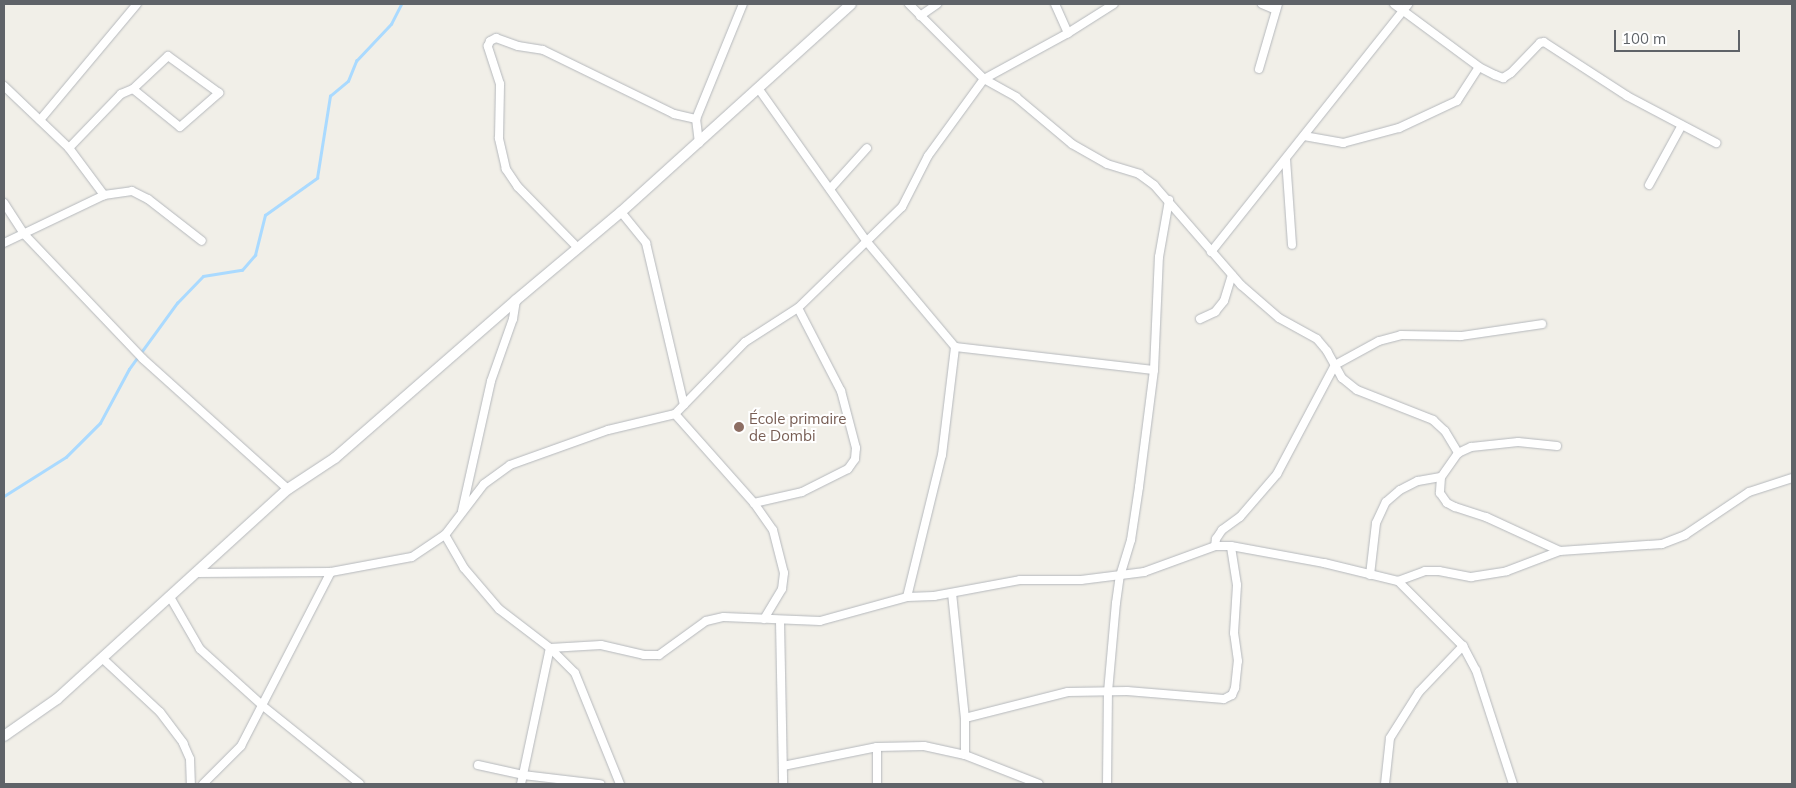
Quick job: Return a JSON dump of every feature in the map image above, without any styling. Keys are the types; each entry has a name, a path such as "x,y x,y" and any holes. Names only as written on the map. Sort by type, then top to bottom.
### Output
{"street":[{"path":"40,120 137,4"},
{"path":"699,142 696,119 743,4"},
{"path":"4,736 57,699 288,489 342,452 516,300 621,212 851,4"},
{"path":"908,4 984,79 1016,97 1072,144 1107,164 1139,174 1154,185 1169,200 1232,275 1279,318 1316,339 1327,351 1342,378 1357,390 1433,420 1445,430 1458,453"},
{"path":"920,16 937,4"},
{"path":"1055,4 1068,33"},
{"path":"196,573 331,572 412,557 445,535 484,484 510,465 608,430 675,414 745,342 798,308 902,207 928,156 984,79 1068,33 1114,4"},
{"path":"1259,69 1276,7 1262,4"},
{"path":"1394,4 1406,7 1479,67 1503,78 1511,73 1540,43 1544,42 1627,96 1716,143"},
{"path":"1211,252 1406,7"},
{"path":"578,248 518,187 506,169 499,138 500,84 488,46 490,41 496,38 518,46 543,50 674,114 696,119"},
{"path":"69,148 121,94 133,89 168,56 219,93 180,127 133,89"},
{"path":"1304,136 1344,143 1399,128 1457,101 1479,67"},
{"path":"4,86 69,148 104,195"},
{"path":"758,88 867,242 955,346 1154,370"},
{"path":"1649,185 1682,125"},
{"path":"830,189 867,148"},
{"path":"1286,158 1292,245"},
{"path":"4,243 25,235 104,195 132,191 148,199 202,242"},
{"path":"1107,784 1108,692 1120,576 1131,540 1154,370 1159,256 1169,200"},
{"path":"4,204 25,235 143,359 288,489"},
{"path":"621,212 646,244 684,405"},
{"path":"1200,319 1215,312 1224,301 1232,275"},
{"path":"462,513 491,381 513,319 516,300"},
{"path":"754,503 802,492 848,468 855,459 856,448 841,391 798,308"},
{"path":"1215,546 1216,539 1222,530 1240,517 1277,474 1335,365 1379,341 1401,335 1461,336 1542,324"},
{"path":"906,597 942,455 955,346"},
{"path":"675,414 754,503 772,530 784,574 782,589 764,619"},
{"path":"1557,446 1518,442 1471,447 1458,453 1441,477 1440,493 1447,503 1486,517 1560,551"},
{"path":"1370,575 1376,523 1386,502 1400,490 1418,481 1441,477"},
{"path":"550,648 601,645 644,655 660,655 706,621 724,617 780,621 820,621 906,597 934,596 1020,580 1081,580 1144,572 1215,546 1231,546 1324,563 1398,581 1425,571 1439,571 1471,577 1507,571 1560,551 1662,544 1685,535 1749,492 1792,478"},
{"path":"445,535 464,568 500,609 550,648 575,674 620,784"},
{"path":"965,718 1068,692 1127,691 1224,699 1232,695 1236,688 1238,661 1234,633 1237,585 1231,546"},
{"path":"203,784 241,746 331,572"},
{"path":"1398,581 1463,646 1476,670 1513,784"},
{"path":"952,593 965,718 965,755"},
{"path":"170,597 200,649 263,706 360,784"},
{"path":"780,621 783,784"},
{"path":"1385,784 1390,738 1419,692 1463,646"},
{"path":"520,784 550,648"},
{"path":"102,658 160,712 183,743 190,759 191,784"},
{"path":"783,766 877,748 924,746 965,755 1038,784"},
{"path":"877,748 877,784"},
{"path":"478,765 523,775 600,784"}],"waterway":[{"path":"4,496 66,457 100,423 129,369 177,303 203,276 242,270 255,255 265,215 317,178 330,96 348,81 356,61 391,24 401,4"}],"place":[{"name":"École primaire de Dombi","path":"739,427"}]}
